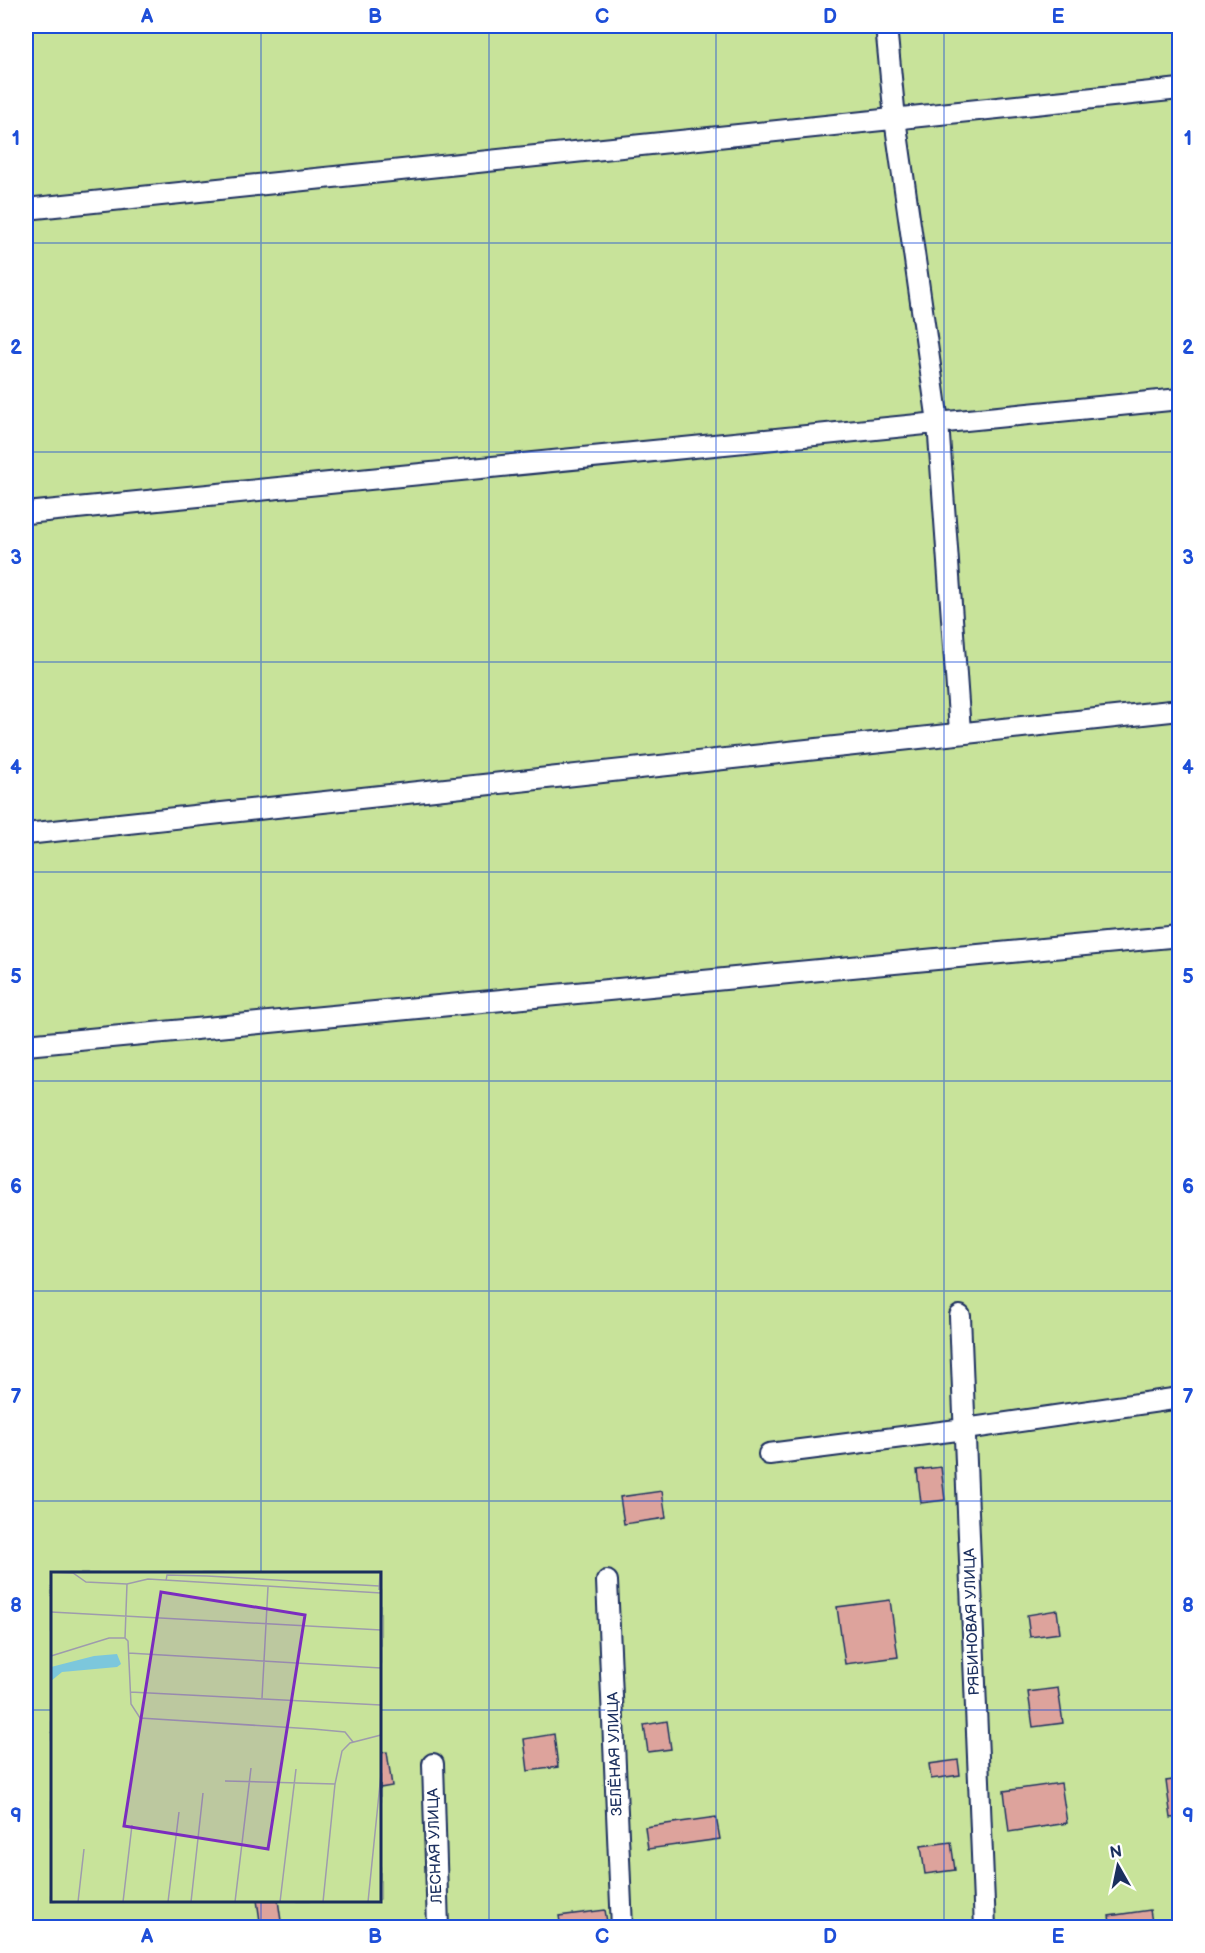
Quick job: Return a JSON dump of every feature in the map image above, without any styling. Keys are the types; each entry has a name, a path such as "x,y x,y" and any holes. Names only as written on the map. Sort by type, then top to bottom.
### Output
{"lane":[{"path":"886,26 895,119 938,422 960,731"},
{"path":"26,209 1179,89"},
{"path":"26,513 1179,399"},
{"path":"26,834 960,731 1179,710"},
{"path":"26,1045 1179,936"},
{"name":"РЯБИНОВАЯ УЛИЦА","path":"960,1317 985,1928"},
{"path":"769,1454 1179,1398"},
{"name":"ЗЕЛЁНАЯ УЛИЦА","path":"607,1581 622,1928"},
{"name":"ЛЕСНАЯ УЛИЦА","path":"433,1764 438,1928"}],"green space":[{"path":"26,26 1179,26 1179,1927 26,1928"}],"building":[{"path":"941,1467 945,1500 921,1503 917,1470"},
{"path":"662,1491 666,1518 624,1524 620,1497"},
{"path":"890,1600 898,1657 845,1664 837,1607"},
{"path":"1057,1610 1060,1633 1030,1637 1027,1615"},
{"path":"1058,1688 1063,1723 1033,1727 1028,1692"},
{"path":"667,1721 671,1749 648,1752 644,1725"},
{"path":"554,1734 558,1767 528,1771 524,1739"},
{"path":"387,1752 392,1786 381,1788 381,1753"},
{"path":"958,1760 960,1775 931,1779 929,1764"},
{"path":"1180,1779 1180,1817 1171,1818 1166,1781"},
{"path":"1061,1783 1067,1823 1009,1832 1004,1791"},
{"path":"716,1817 720,1839 648,1849 645,1827"},
{"path":"951,1842 955,1870 925,1874 921,1846"},
{"path":"257,1902 278,1902 282,1928 261,1928"},
{"path":"605,1910 608,1928 561,1928 559,1916"},
{"path":"1150,1910 1153,1928 1111,1928 1109,1916"}]}
